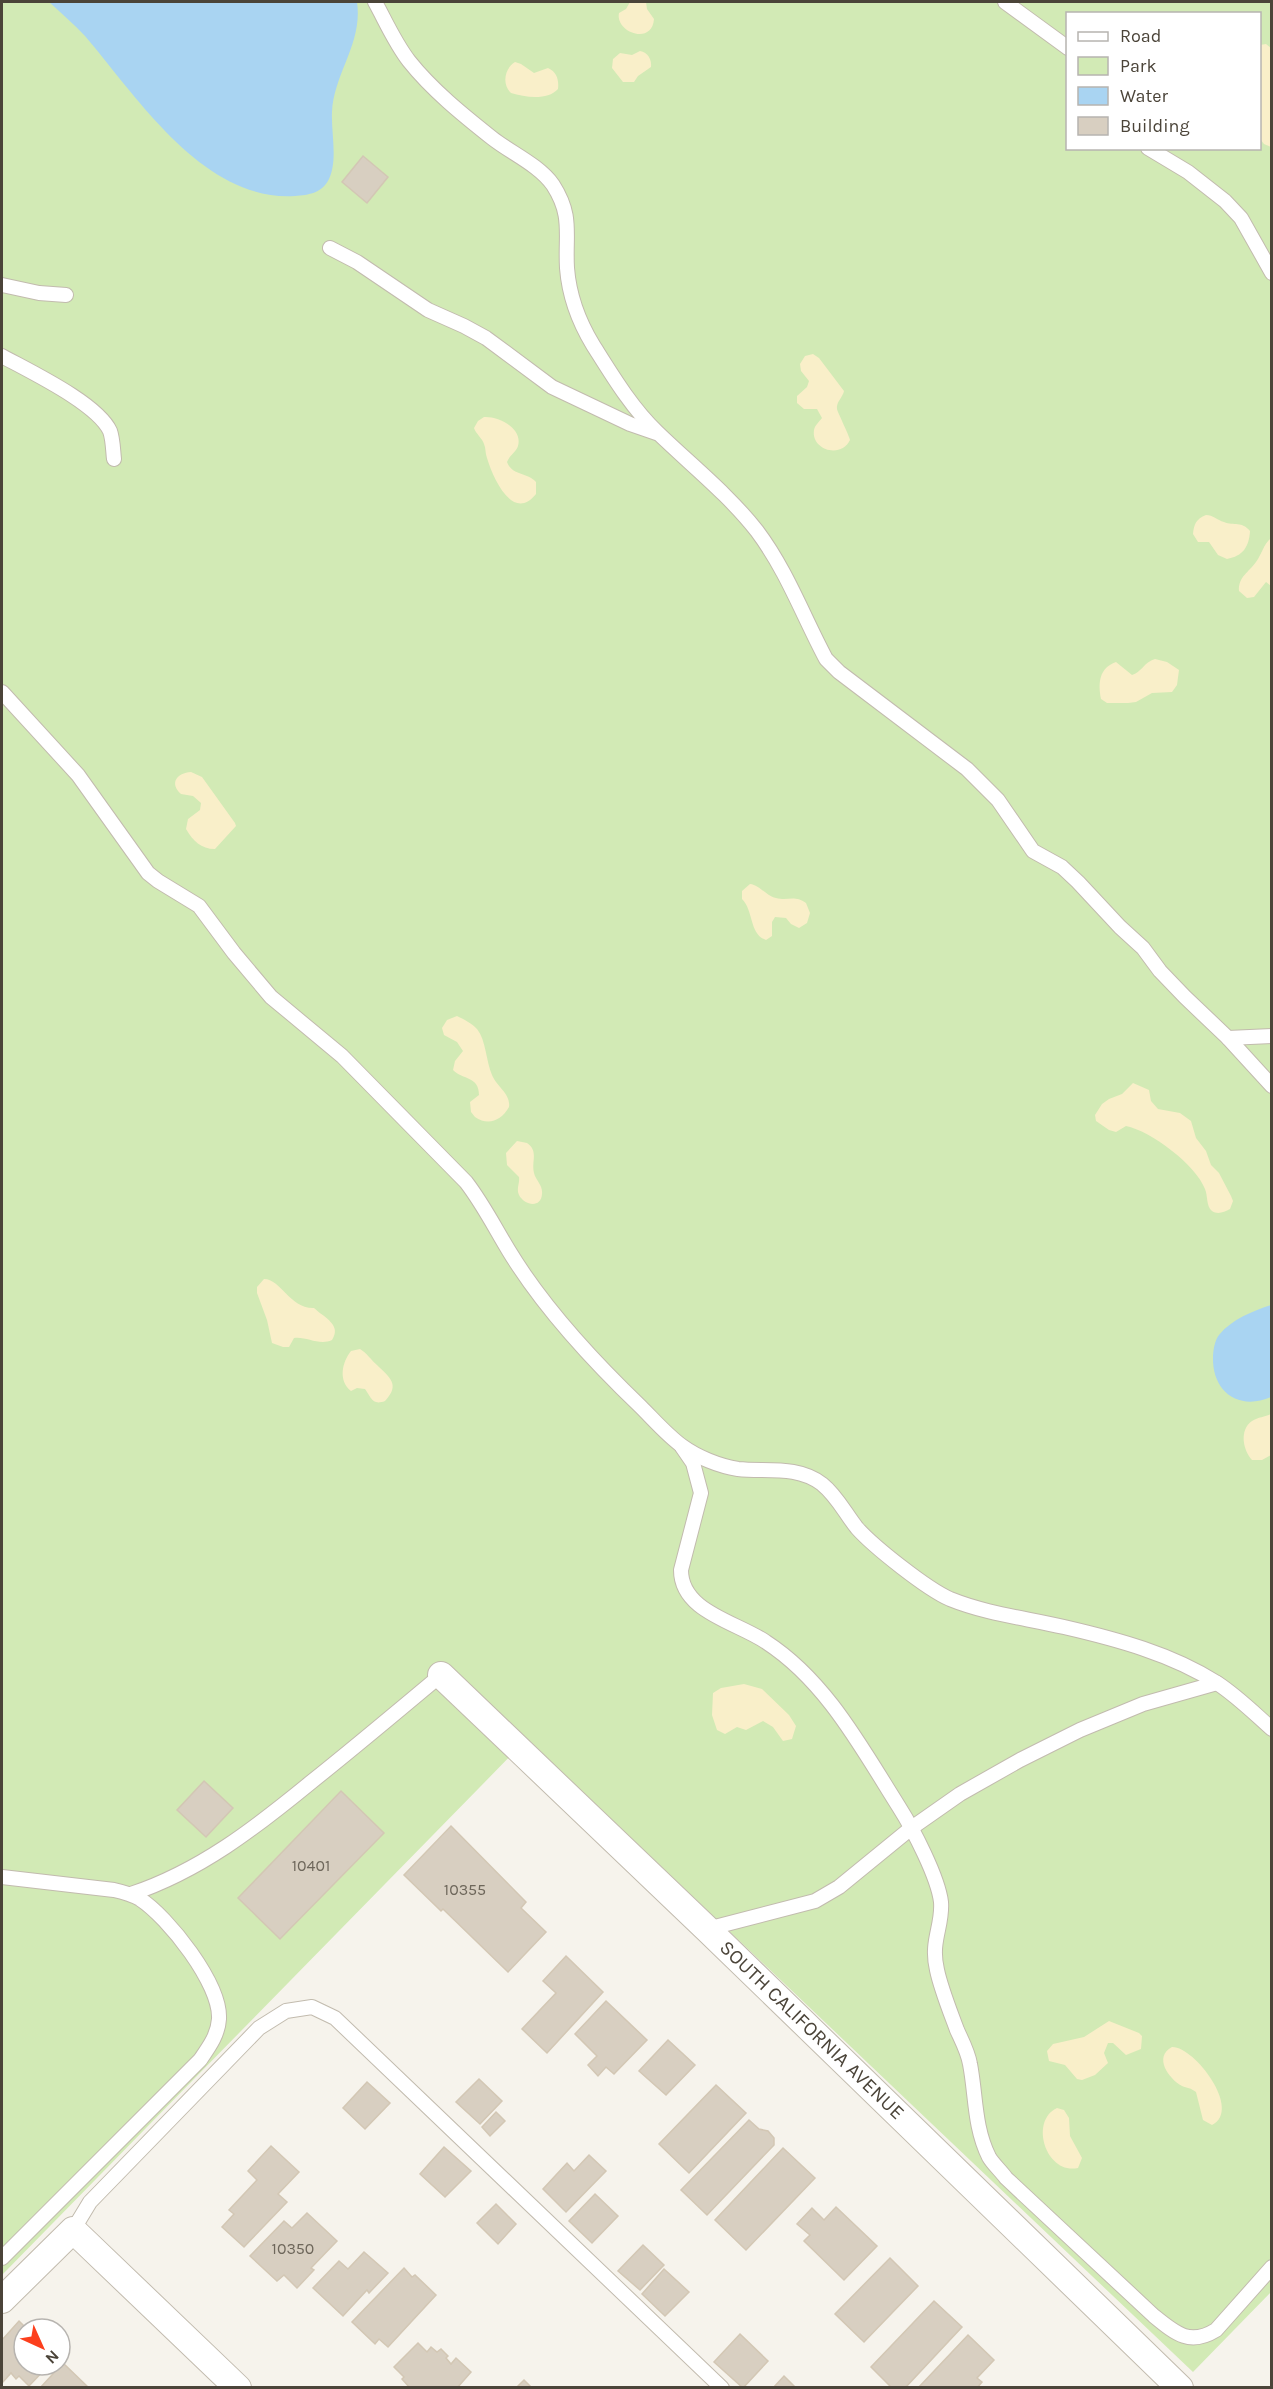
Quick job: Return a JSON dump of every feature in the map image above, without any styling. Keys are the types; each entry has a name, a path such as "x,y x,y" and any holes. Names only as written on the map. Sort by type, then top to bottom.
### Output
{"street":[{"name":"SOUTH CALIFORNIA AVENUE","path":"441,1675 707,1929 1180,2388"},
{"path":"2,2300 73,2230 238,2388"}],"lane":[{"path":"375,2 393,36 423,77 493,138 552,184 566,213 567,271 579,318 592,343 635,409 700,471 756,530 778,560 826,659 839,672 986,786 1033,851 1062,867 1078,882 1143,948 1160,971 1228,1038 1272,1086"},
{"path":"1005,2 1066,47"},
{"path":"1151,150 1208,186 1225,201 1248,228 1272,273"},
{"path":"330,248 357,262 429,310 486,338 552,387 630,424 658,433"},
{"path":"2,285 66,296"},
{"path":"2,356 94,412 110,432 114,459"},
{"path":"2,692 78,775 148,873 200,906 234,953 271,997 342,1056 466,1182 479,1199 509,1252 548,1304 618,1385 681,1446 693,1463 700,1493 681,1570 681,1583 695,1602 766,1642 800,1668 820,1688 900,1809 926,1859 941,1902 933,1952 937,1972 970,2060 976,2116 986,2147 1006,2178 1154,2316 1171,2330 1184,2336 1195,2339 1205,2337 1216,2330 1272,2267"},
{"path":"1228,1038 1272,1036"},
{"path":"681,1446 720,1465 796,1472 820,1483 872,1542 927,1585 947,1597 985,1611 1064,1627 1130,1645 1193,1670 1217,1683 1244,1703 1272,1729"},
{"path":"131,1894 162,1884 218,1853 271,1815 441,1675"},
{"path":"707,1929 815,1901 847,1881 910,1829 960,1794 1020,1760 1080,1730 1143,1704 1217,1683"},
{"path":"2,1877 114,1890 131,1894 142,1900 181,1939 198,1964 217,2002 219,2018 212,2043 200,2060 2,2258"},
{"path":"73,2230 90,2202 259,2028 286,2011 312,2007 335,2018 722,2388"}],"green space":[{"path":"2,2 1271,2 1271,2292 1193,2372 527,1739 2,2275"}],"sand":[{"path":"630,2 646,2 647,9 654,19 652,27 647,32 634,33 622,26 619,13 626,9"},
{"path":"1266,44 1271,48 1271,147 1261,140 1261,45"},
{"path":"640,51 649,57 651,67 638,76 634,82 623,82 612,68 613,59 620,53 632,55"},
{"path":"515,62 534,73 548,68 557,77 558,89 542,97 511,93 505,82 508,69"},
{"path":"813,354 819,358 844,391 837,409 850,440 840,449 828,450 817,443 814,430 822,418 817,409 804,409 797,403 797,396 807,387 809,381 801,371 800,364 805,356"},
{"path":"484,417 508,424 517,434 518,446 507,462 512,470 536,482 536,494 528,502 512,501 499,486 486,456 484,444 474,428"},
{"path":"1206,515 1241,525 1250,531 1247,546 1241,553 1227,559 1218,555 1209,542 1198,542 1193,534 1194,527 1198,520"},
{"path":"1271,538 1271,586 1266,582 1254,597 1247,598 1239,591 1240,582"},
{"path":"1155,659 1167,662 1179,670 1177,685 1172,692 1152,693 1136,702 1128,703 1107,703 1101,699 1101,677 1110,665 1116,662 1132,675"},
{"path":"191,772 202,777 236,826 215,849 198,844 186,829 188,819 200,810 201,803 193,796 181,794 175,782 182,774"},
{"path":"750,884 757,886 772,897 798,899 806,903 810,913 807,923 799,928 786,918 775,917 772,922 772,936 766,940 761,937 754,928 742,899 742,891"},
{"path":"457,1016 477,1029 492,1075 508,1098 509,1107 502,1116 494,1121 480,1120 475,1117 471,1112 470,1102 479,1095 476,1084 453,1070 455,1061 463,1051 457,1042 444,1035 442,1028 447,1020"},
{"path":"1133,1083 1149,1090 1151,1101 1158,1109 1180,1113 1191,1121 1196,1138 1206,1151 1211,1165 1219,1173 1231,1196 1233,1201 1230,1209 1219,1213 1212,1211 1200,1180 1183,1160 1160,1142 1136,1129 1126,1126 1116,1132 1096,1121 1095,1115 1102,1104 1122,1094"},
{"path":"517,1141 527,1143 534,1153 533,1169 542,1191 541,1199 536,1204 528,1203 521,1198 518,1190 519,1177 507,1165 506,1153"},
{"path":"264,1279 276,1284 298,1304 314,1308 327,1319 335,1330 332,1340 322,1342 294,1338 289,1347 272,1343 267,1320 257,1293 257,1287"},
{"path":"360,1349 392,1381 392,1390 385,1401 375,1402 365,1389 357,1388 351,1391 344,1382 345,1360 351,1351"},
{"path":"1271,1414 1271,1455 1262,1460 1252,1460 1246,1451 1245,1429 1252,1421"},
{"path":"744,1684 762,1689 789,1715 796,1726 792,1739 783,1741 773,1727 763,1721 746,1730 737,1727 725,1734 717,1730 712,1715 713,1693 721,1688"},
{"path":"1109,2021 1139,2033 1142,2036 1141,2049 1126,2055 1113,2043 1108,2043 1104,2053 1108,2063 1095,2075 1082,2080 1077,2079 1065,2065 1049,2061 1047,2051 1053,2044 1084,2037"},
{"path":"1172,2047 1181,2049 1192,2057 1212,2080 1219,2093 1222,2106 1220,2117 1212,2125 1203,2120 1196,2092 1177,2083 1165,2068 1164,2056 1166,2051"},
{"path":"1057,2108 1064,2110 1069,2118 1070,2136 1082,2158 1078,2168 1067,2168 1057,2163 1045,2146 1044,2124"}],"water":[{"path":"49,2 357,2 356,31 334,98 333,163 332,172 326,184 319,190 305,195 262,193 231,182 202,164 150,115 85,36"},
{"path":"1271,1305 1271,1397 1248,1402 1238,1400 1222,1389 1217,1380 1213,1357 1215,1342 1224,1329 1236,1320"}],"building":[{"path":"363,156 388,177 367,203 342,182"},
{"path":"204,1781 233,1808 206,1837 177,1810"},
{"path":"341,1791 384,1833 280,1939 238,1898"},
{"path":"451,1826 526,1902 521,1908 546,1932 508,1972 404,1875"},
{"path":"566,1956 603,1992 547,2053 522,2029 556,1993 543,1981"},
{"path":"606,2001 647,2040 614,2074 606,2067 598,2076 588,2065 597,2056 575,2034"},
{"path":"668,2040 695,2065 666,2095 639,2071"},
{"path":"479,2079 502,2101 480,2124 456,2102"},
{"path":"367,2082 390,2103 365,2129 343,2108"},
{"path":"716,2085 746,2113 689,2173 659,2144"},
{"path":"496,2112 505,2121 490,2136 482,2127"},
{"path":"749,2120 759,2129 768,2131 774,2138 774,2145 707,2215 681,2190"},
{"path":"271,2146 299,2172 278,2194 287,2202 244,2247 222,2227 234,2214 229,2210 257,2180 248,2171"},
{"path":"444,2147 471,2171 445,2197 420,2174"},
{"path":"783,2148 815,2178 746,2250 715,2220"},
{"path":"589,2155 606,2171 566,2212 543,2189 567,2163 574,2171"},
{"path":"595,2194 618,2216 592,2243 569,2221"},
{"path":"496,2204 516,2224 498,2244 477,2223"},
{"path":"836,2207 877,2246 844,2280 804,2241 810,2235 797,2224 812,2208 824,2220"},
{"path":"307,2213 337,2241 311,2268 314,2270 297,2288 284,2275 277,2281 250,2256 284,2221 292,2228"},
{"path":"643,2245 664,2265 640,2290 618,2271"},
{"path":"364,2252 388,2273 369,2293 367,2290 343,2316 313,2288 339,2261 348,2269"},
{"path":"890,2258 918,2286 864,2342 835,2314"},
{"path":"404,2268 436,2295 388,2347 379,2339 375,2344 352,2322"},
{"path":"664,2269 689,2292 665,2316 642,2294"},
{"path":"934,2301 962,2327 905,2388 892,2388 871,2367"},
{"path":"12,2329 12,2374 2,2383 2,2340"},
{"path":"740,2334 768,2361 743,2388 714,2362"},
{"path":"968,2335 994,2360 977,2378 982,2382 977,2388 918,2388"},
{"path":"418,2343 427,2352 431,2347 437,2352 441,2349 448,2356 446,2358 451,2364 456,2358 471,2372 457,2388 410,2388 402,2379 404,2377 394,2367"},
{"path":"72,2372 89,2388 40,2388 50,2377 72,2377"},
{"path":"784,2376 796,2388 773,2388"},
{"path":"20,2377 38,2377 29,2386"},
{"path":"524,2380 532,2388 516,2388"}]}
